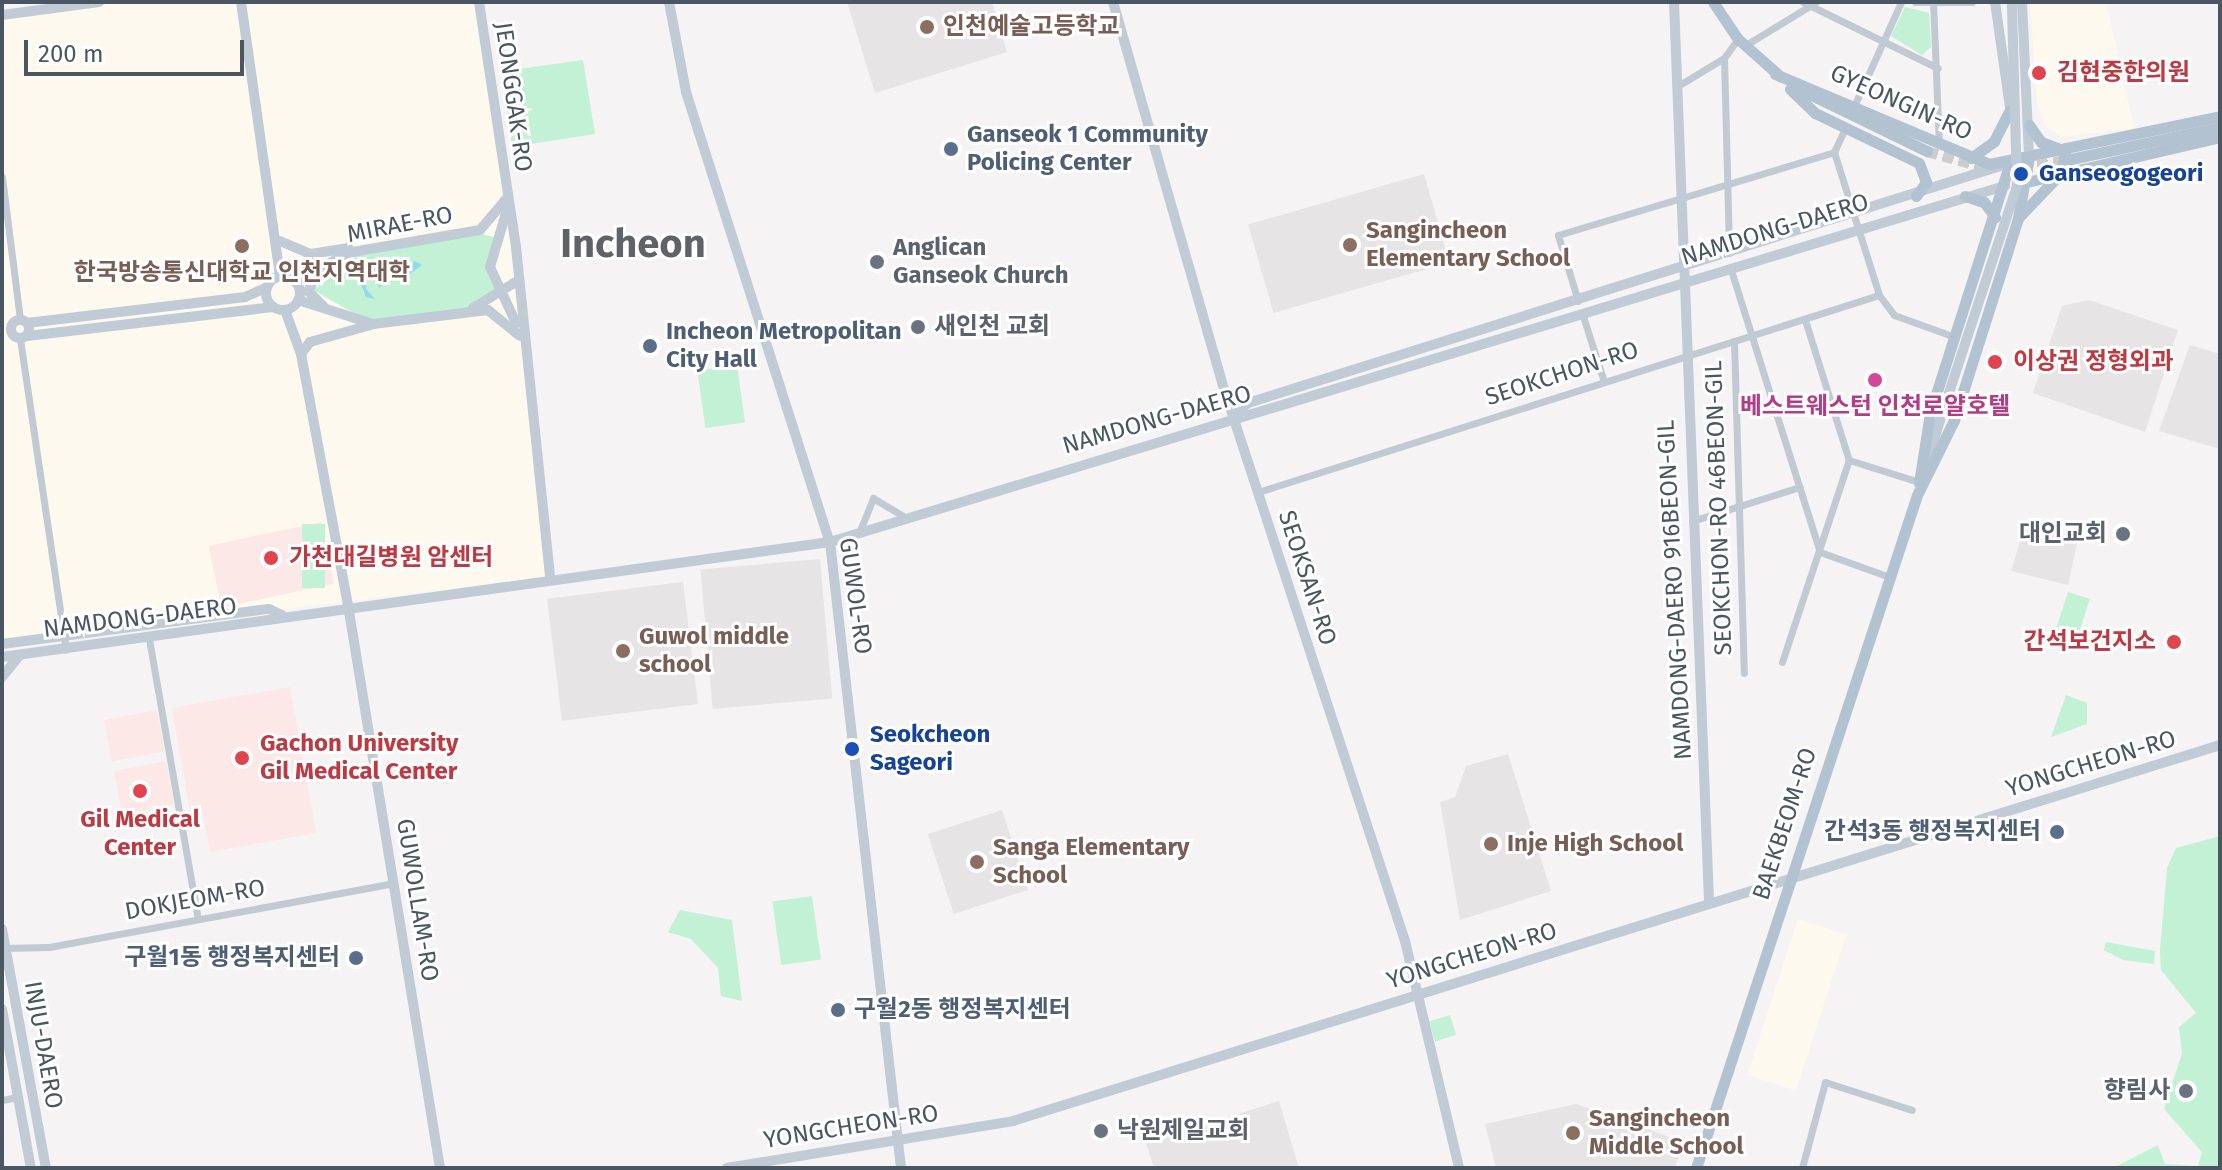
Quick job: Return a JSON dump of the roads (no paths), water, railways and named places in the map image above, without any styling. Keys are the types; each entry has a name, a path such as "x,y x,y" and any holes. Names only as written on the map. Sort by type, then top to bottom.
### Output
{"main road":[{"name":"GYEONGIN-RO","path":"1713,2 1741,42 1815,113 1919,163"},
{"name":"GYEONGIN-RO","path":"1775,74 1855,104 1932,145"},
{"name":"GYEONGIN-RO","path":"1775,74 1932,145 1971,158 2010,163"},
{"path":"1971,158 1994,141 2010,110"},
{"path":"2029,125 2041,142 2066,152 2220,116"},
{"path":"2010,163 2029,157 2220,127"},
{"name":"NAMDONG-DAERO","path":"2005,186 2075,173 2220,137"},
{"path":"1916,196 1926,176 1919,163 1933,153 1932,145"},
{"path":"2066,152 2063,164 2075,173"},
{"name":"BAEKBEOM-RO","path":"1696,1168 1917,495 1954,420 2018,218 2029,157"},
{"name":"BAEKBEOM-RO","path":"1917,495 1930,413 2010,163"},
{"path":"2018,218 2057,177"},
{"path":"1965,196 1984,202 1995,217"}],"street":[{"path":"2,15 99,2"},
{"path":"241,2 280,241 280,277"},
{"name":"JEONGGAK-RO","path":"479,2 516,247 520,336"},
{"name":"GUWOL-RO","path":"669,2 686,92 830,542 901,1168"},
{"name":"SEOKSAN-RO","path":"1113,2 1233,416 1417,994 1459,1168"},
{"name":"NAMDONG-DAERO 916BEON-GIL","path":"1674,2 1681,275 1709,902"},
{"path":"1676,87 1724,58 1741,42 1805,5 1816,2"},
{"path":"1855,104 1901,2"},
{"path":"1915,2 1972,2"},
{"name":"BAEKBEOM-RO","path":"1995,2 2010,110 2010,163"},
{"name":"BAEKBEOM-RO","path":"1917,495 2017,186 2012,2"},
{"name":"BAEKBEOM-RO","path":"2022,2 2029,157"},
{"path":"1932,145 1938,68 1934,4"},
{"path":"1805,5 1938,68"},
{"path":"1724,58 1729,253"},
{"path":"1845,128 1834,152 1879,295 1894,315 1955,337"},
{"path":"1578,301 1558,235 1834,152"},
{"path":"1233,416 1248,403 1578,301 1681,275 1729,253 1916,196 2010,163"},
{"path":"2,177 15,336 66,650"},
{"name":"NAMDONG-DAERO","path":"2,657 272,623 282,615 348,605 830,542 1233,416 1582,313 1681,275 1730,267 1857,227 2005,186"},
{"path":"471,231 488,226 507,198"},
{"name":"JEONGGAK-RO","path":"507,198 500,239 490,267 520,336"},
{"path":"471,231 516,247"},
{"name":"MIRAE-RO","path":"296,283 324,266 363,250 471,231"},
{"path":"280,241 311,254 363,250"},
{"path":"324,266 308,291 327,311"},
{"path":"1730,267 1820,552"},
{"path":"280,277 296,283 298,300"},
{"path":"16,322 245,297 280,277"},
{"path":"471,309 519,280"},
{"path":"267,287 273,307"},
{"name":"SEOKCHON-RO","path":"1258,492 1879,295"},
{"path":"15,336 273,307 285,310 298,300"},
{"path":"298,300 373,324"},
{"path":"301,354 310,342 373,324 471,309 494,312 520,336 550,577"},
{"name":"GUWOLLAM-RO","path":"285,310 301,354 348,605 440,1168"},
{"path":"1582,313 1604,382"},
{"path":"1782,662 1849,460 1805,320"},
{"path":"15,336 16,322"},
{"name":"SEOKCHON-RO 46BEON-GIL","path":"1734,341 1744,673"},
{"path":"1849,460 1919,482"},
{"path":"1692,521 1800,487"},
{"path":"859,533 873,498 906,518"},
{"path":"1820,552 1890,577"},
{"name":"NAMDONG-DAERO","path":"2,644 269,609 282,615"},
{"path":"2,638 18,642"},
{"path":"149,639 198,919"},
{"path":"2,677 20,655"},
{"name":"YONGCHEON-RO","path":"727,1168 1013,1121 2220,745"},
{"name":"DOKJEOM-RO","path":"4,948 198,919 394,883"},
{"name":"INJU-DAERO","path":"2,929 46,1168"},
{"name":"INJU-DAERO","path":"2,1009 31,1168"},
{"path":"1802,1168 1825,1082 1912,1110"},
{"path":"2,1100 18,1097"}],"water":[{"path":"380,257 406,269 415,261 422,265 406,277 384,267 388,280 379,288 379,277 368,275 366,289 375,299 366,297 358,275"}],"tunnel":[{"path":"1927,151 1992,169"},
{"path":"2021,168 2071,159"}],"place":[{"name":"인천예술고등학교","path":"927,27"},
{"name":"김현중한의원","path":"2039,73"},
{"name":"Ganseok 1 Community Policing Center","path":"951,149"},
{"name":"Ganseogogeori","path":"2021,174"},
{"name":"Sangincheon Elementary School","path":"1350,245"},
{"name":"한국방송통신대학교 인천지역대학","path":"242,246"},
{"name":"Anglican Ganseok Church","path":"877,262"},
{"name":"새인천 교회","path":"918,327"},
{"name":"Incheon Metropolitan City Hall","path":"650,346"},
{"name":"이상권 정형외과","path":"1995,362"},
{"name":"베스트웨스턴 인천로얄호텔","path":"1875,380"},
{"name":"대인교회","path":"2123,534"},
{"name":"가천대길병원 암센터","path":"271,558"},
{"name":"간석보건지소","path":"2174,642"},
{"name":"Guwol middle school","path":"623,651"},
{"name":"Seokcheon Sageori","path":"852,749"},
{"name":"Gachon University Gil Medical Center","path":"242,758"},
{"name":"Gil Medical Center","path":"140,791"},
{"name":"간석3동 행정복지센터","path":"2057,832"},
{"name":"Inje High School","path":"1491,844"},
{"name":"Sanga Elementary School","path":"977,862"},
{"name":"구월1동 행정복지센터","path":"356,958"},
{"name":"구월2동 행정복지센터","path":"838,1010"},
{"name":"향림사","path":"2186,1091"},
{"name":"낙원제일교회","path":"1101,1131"},
{"name":"Sangincheon Middle School","path":"1573,1133"}],"district":[{"name":"Incheon","path":"633,244"}]}
